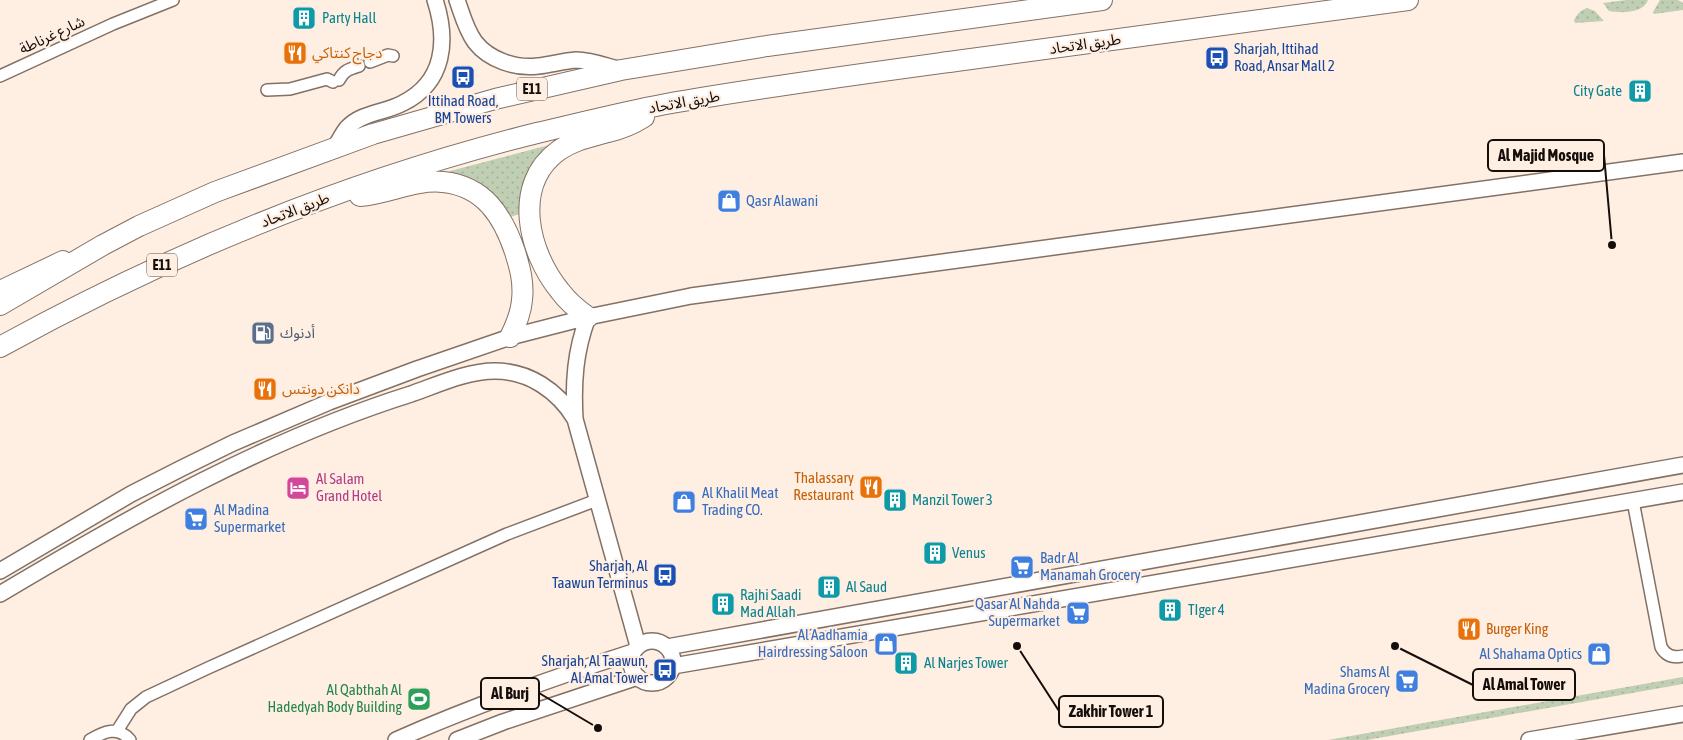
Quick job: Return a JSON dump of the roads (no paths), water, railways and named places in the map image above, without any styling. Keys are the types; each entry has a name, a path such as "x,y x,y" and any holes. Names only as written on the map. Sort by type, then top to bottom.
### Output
{"highway":[{"name":"E11","path":"0,305 103,245 215,192 335,147 495,99 621,70 767,46 1102,0"},
{"name":"طريق الاتحاد","path":"0,347 78,306 223,238 331,195 426,164 490,146 664,104 892,70 1408,0"},
{"path":"588,318 559,291 541,260 529,217 529,201 534,182 545,164 564,147 638,121 664,104"},
{"path":"331,195 364,196 433,182 450,183 466,188 486,200 507,228 522,277 521,308 516,326 510,336"}],"main road":[{"path":"0,290 56,263 103,245"}],"street":[{"name":"شارع غرناطة","path":"0,76 113,24 173,0"},
{"path":"436,1 443,8 450,25 455,28 460,23 458,3"},
{"path":"335,147 347,128 358,120 404,103 414,97 427,84 439,60 442,48 443,30 436,1"},
{"path":"458,3 465,23 476,42 497,59 509,64 522,67 582,60 621,70"},
{"path":"268,90 290,89 327,79 336,81 347,70 388,55 393,56"},
{"path":"0,570 131,494 234,443 329,402 417,368 510,336 588,318 710,294 1683,162"},
{"path":"396,740 526,687 635,649 643,642 655,640 662,642 673,659 673,666 666,677 658,682 648,682 638,677 631,666 635,649 575,419 574,369 582,334 588,318"},
{"path":"0,594 124,521 221,471 348,416 473,374 494,371 527,377 555,394 575,419"},
{"path":"667,647 1683,465"},
{"path":"673,666 1683,492"},
{"path":"117,731 125,716 138,702 164,689 507,534 597,500"},
{"path":"1633,501 1661,647 1669,655 1683,656"},
{"path":"457,740 638,677"},
{"path":"1529,740 1683,714"},
{"path":"90,740 107,731 123,733 130,740"}],"place":[{"name":"Party Hall","path":"304,18"},
{"name":"دجاج كنتاكي","path":"295,53"},
{"name":"Sharjah, Ittihad Road, Ansar Mall 2","path":"1217,58"},
{"name":"Ittihad Road, BM Towers","path":"463,77"},
{"name":"City Gate","path":"1640,91"},
{"name":"Qasr Alawani","path":"729,201"},
{"name":"Al Majid Mosque","path":"1612,245"},
{"name":"أدنوك","path":"263,333"},
{"name":"دانكن دونتس","path":"265,389"},
{"name":"Thalassary Restaurant","path":"871,487"},
{"name":"Al Salam Grand Hotel","path":"298,488"},
{"name":"Manzil Tower 3","path":"895,500"},
{"name":"Al Khalil Meat Trading CO.","path":"684,502"},
{"name":"Al Madina Supermarket","path":"196,519"},
{"name":"Venus","path":"935,553"},
{"name":"Badr Al Manamah Grocery","path":"1022,567"},
{"name":"Sharjah, Al Taawun Terminus","path":"665,575"},
{"name":"Al Saud","path":"829,587"},
{"name":"Rajhi Saadi Mad Allah","path":"723,604"},
{"name":"TIger 4","path":"1170,610"},
{"name":"Qasar Al Nahda Supermarket","path":"1078,613"},
{"name":"Burger King","path":"1469,629"},
{"name":"Al Aadhamia Hairdressing Saloon","path":"886,644"},
{"name":"Zakhir Tower 1","path":"1017,646"},
{"name":"Al Amal Tower","path":"1395,646"},
{"name":"Al Shahama Optics","path":"1599,654"},
{"name":"Al Narjes Tower","path":"906,663"},
{"name":"Sharjah, Al Taawun, Al Amal Tower","path":"665,670"},
{"name":"Shams Al Madina Grocery","path":"1407,681"},
{"name":"Al Qabthah Al Hadedyah Body Building","path":"419,699"},
{"name":"Al Burj","path":"598,728"}]}
